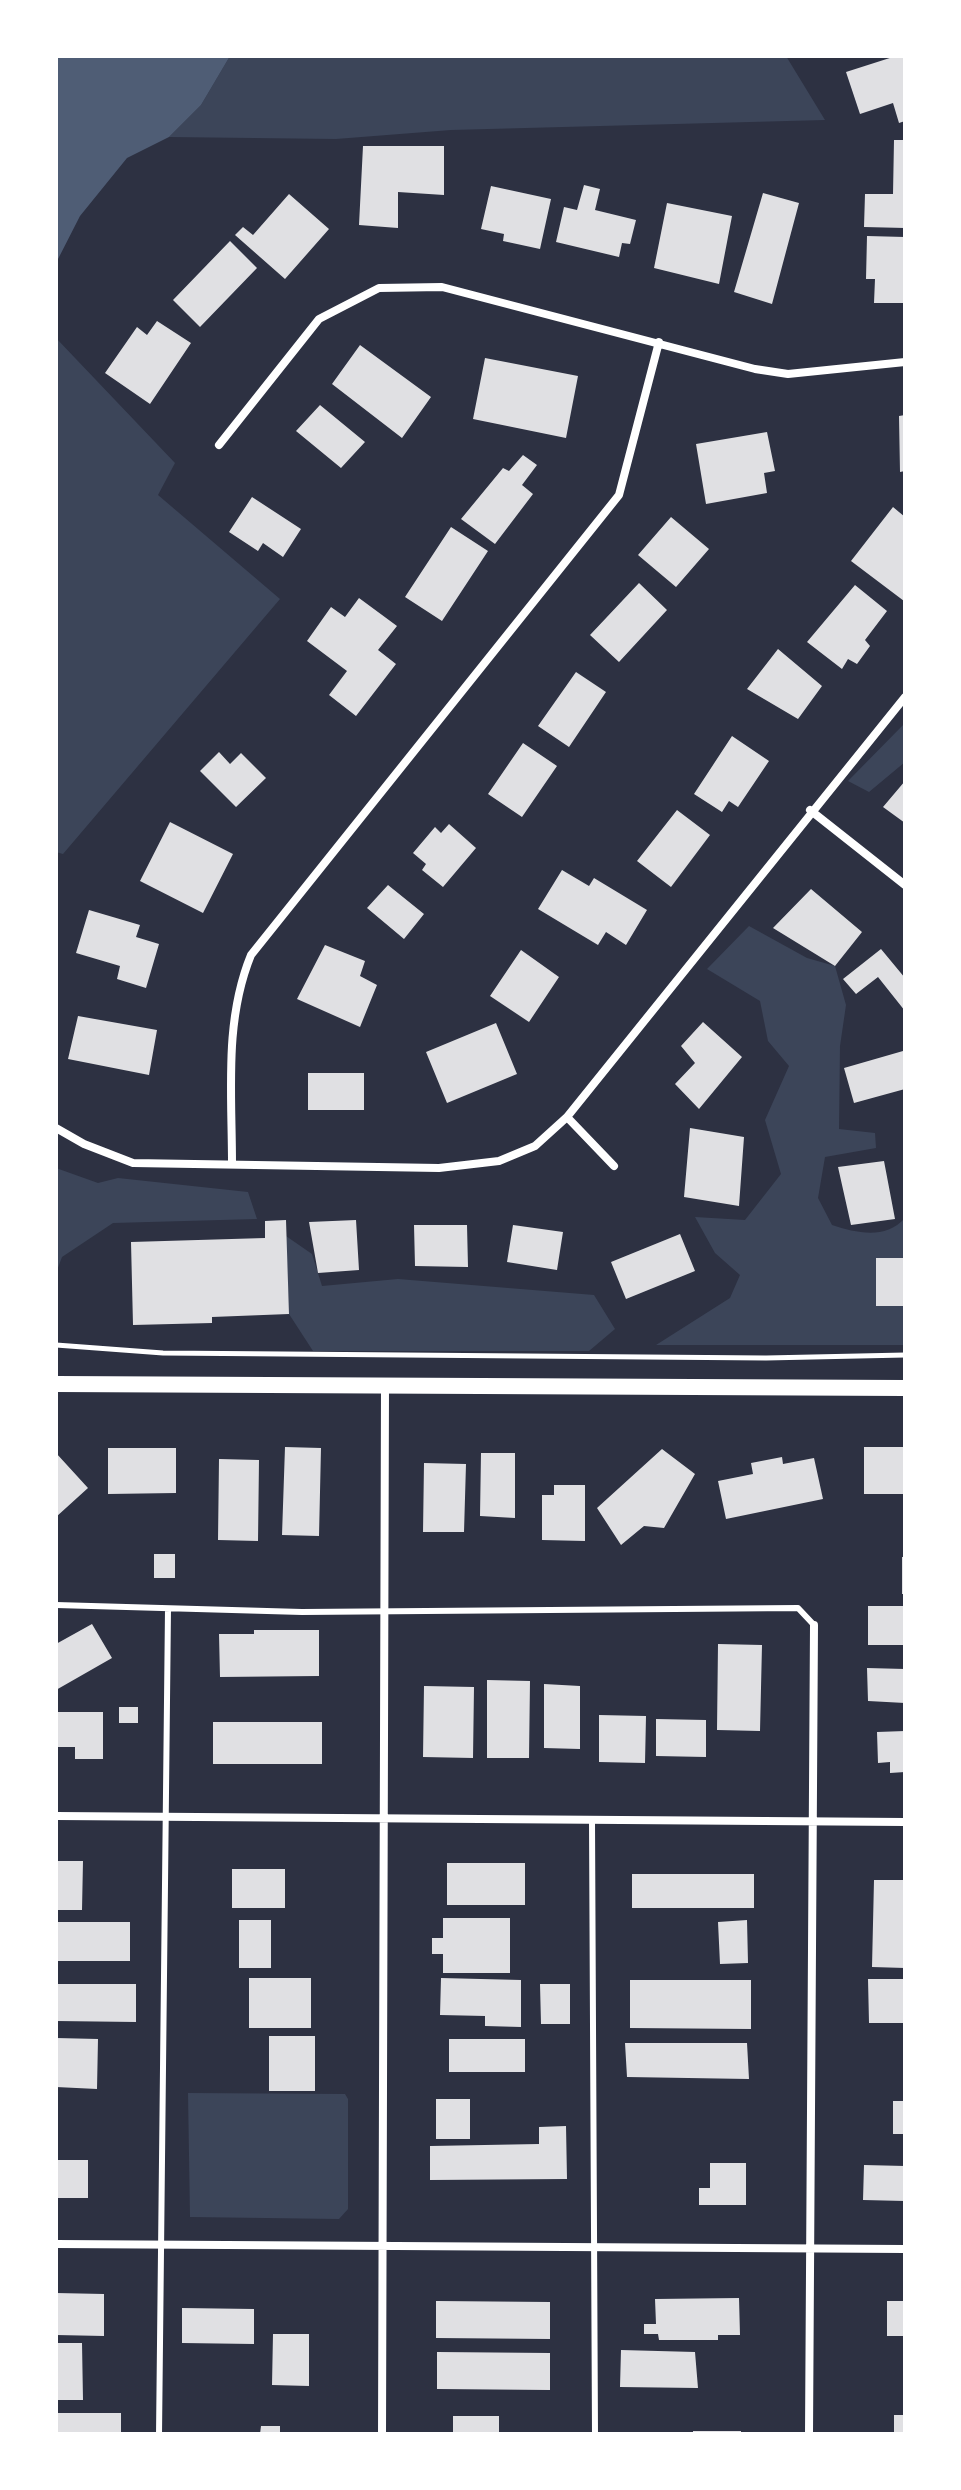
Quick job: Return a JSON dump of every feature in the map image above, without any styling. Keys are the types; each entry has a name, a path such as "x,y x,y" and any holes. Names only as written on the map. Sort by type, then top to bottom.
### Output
{"main road":[{"path":"56,1384 905,1388"}],"street":[{"path":"219,445 319,319 379,288 442,287 755,369 788,374 905,362"},
{"path":"232,1163 232,1029 238,987 251,955 619,495 659,342"},
{"path":"56,1128 133,1163 177,1166 232,1163 439,1168 499,1161 535,1146 567,1117 810,810 905,697"},
{"path":"810,810 905,885"},
{"path":"567,1117 614,1166"},
{"path":"382,2434 385,1385"},
{"path":"809,2434 814,1625"},
{"path":"56,1816 905,1822"},
{"path":"56,2244 905,2249"}],"lane":[{"path":"56,1605 384,1612 798,1608 814,1625"},
{"path":"159,2434 168,1609"},
{"path":"592,1821 595,2434"}],"path":[{"path":"56,1345 226,1354 750,1358 905,1355"}],"shaded area":[{"path":"56,56 230,56 201,105 169,137 127,158 80,216 56,263"},
{"path":"230,56 786,56 825,120 451,130 336,139 169,137 201,105"},
{"path":"56,338 175,463 158,495 280,599 63,854 56,852"},
{"path":"905,723 905,762 869,792 848,781"},
{"path":"749,926 807,958 835,966 846,1005 840,1046 839,1129 875,1133 876,1148 825,1157 818,1198 832,1225 851,1230 870,1233 889,1230 905,1218 905,1345 656,1345 730,1298 740,1275 715,1253 695,1217 745,1220 781,1174 765,1120 789,1066 768,1041 760,1001 707,969"},
{"path":"56,1168 98,1183 118,1178 248,1192 257,1219 113,1223 62,1257 56,1273"},
{"path":"286,1236 312,1254 322,1286 398,1279 594,1295 615,1329 589,1351 313,1351 289,1314"},
{"path":"188,2093 345,2094 348,2099 348,2209 339,2219 190,2217"}],"building":[{"path":"905,56 905,121 899,123 893,103 860,114 846,72"},
{"path":"894,140 905,140 905,228 864,227 865,194 893,194"},
{"path":"363,146 444,146 444,195 398,192 398,228 359,225"},
{"path":"584,185 600,189 595,210 636,220 630,244 622,243 619,257 556,242 564,207 577,210"},
{"path":"491,186 551,199 540,249 503,241 504,234 481,229"},
{"path":"763,193 799,203 772,304 734,292"},
{"path":"289,194 329,229 285,279 235,235 243,227 253,235"},
{"path":"667,203 732,216 719,284 654,268"},
{"path":"867,236 905,237 905,303 874,303 875,279 866,279"},
{"path":"230,241 257,268 200,327 173,300"},
{"path":"157,321 191,343 150,404 105,373 137,327 147,335"},
{"path":"360,345 431,397 402,438 332,384"},
{"path":"485,358 578,376 566,438 473,419"},
{"path":"320,405 365,442 341,468 296,431"},
{"path":"905,415 905,471 900,472 899,416"},
{"path":"767,432 775,471 764,473 767,493 706,504 696,444"},
{"path":"523,455 537,465 522,485 533,494 495,544 461,519 503,468 509,471"},
{"path":"252,497 301,529 283,557 263,543 258,551 229,532"},
{"path":"893,507 905,517 904,601 851,561"},
{"path":"671,517 709,549 676,587 638,555"},
{"path":"451,527 488,551 442,621 405,597"},
{"path":"639,583 667,610 619,662 590,635"},
{"path":"855,585 887,611 865,640 870,646 857,664 848,659 842,669 807,642"},
{"path":"359,598 397,626 378,650 396,664 356,716 329,695 347,671 307,641 331,607 345,617"},
{"path":"778,649 822,686 798,719 747,689"},
{"path":"576,672 606,692 569,747 538,726"},
{"path":"732,736 769,761 738,807 729,801 722,812 694,794"},
{"path":"523,743 557,766 522,817 488,794"},
{"path":"219,752 230,764 241,753 266,778 236,807 200,771"},
{"path":"905,781 905,823 883,807"},
{"path":"677,810 710,835 671,887 637,861"},
{"path":"170,822 233,854 203,913 140,881"},
{"path":"449,824 476,848 443,887 422,870 426,864 413,853 435,827 441,833"},
{"path":"562,870 589,886 594,878 647,910 626,945 606,932 598,945 538,909"},
{"path":"388,885 424,914 404,939 367,908"},
{"path":"811,889 862,932 835,966 773,928"},
{"path":"89,910 140,925 136,937 159,944 146,988 117,979 120,966 76,953"},
{"path":"325,945 365,961 360,976 377,985 360,1027 297,999"},
{"path":"881,949 905,978 905,1011 878,977 856,994 843,979"},
{"path":"521,950 559,977 529,1022 490,996"},
{"path":"78,1016 157,1030 149,1075 68,1059"},
{"path":"703,1022 742,1057 699,1109 675,1084 695,1063 681,1046"},
{"path":"496,1023 517,1074 447,1103 426,1052"},
{"path":"903,1051 905,1089 854,1103 844,1068"},
{"path":"308,1073 364,1073 364,1110 308,1110"},
{"path":"690,1128 744,1137 739,1206 684,1197"},
{"path":"884,1161 895,1219 851,1225 838,1167"},
{"path":"286,1220 289,1314 212,1317 212,1323 133,1325 131,1242 265,1238 265,1221"},
{"path":"356,1220 359,1270 318,1273 309,1222"},
{"path":"414,1225 467,1225 468,1267 415,1266"},
{"path":"513,1225 563,1232 557,1270 507,1262"},
{"path":"680,1234 695,1271 626,1299 611,1262"},
{"path":"876,1258 905,1258 905,1306 876,1306"},
{"path":"285,1447 321,1448 319,1536 282,1535"},
{"path":"864,1447 905,1447 905,1494 864,1494"},
{"path":"108,1448 176,1448 176,1493 108,1494"},
{"path":"662,1449 695,1474 664,1528 644,1526 621,1545 597,1508"},
{"path":"56,1453 88,1488 56,1517"},
{"path":"481,1453 515,1453 515,1518 480,1516"},
{"path":"782,1457 783,1464 814,1458 823,1499 726,1519 718,1481 753,1474 751,1463"},
{"path":"219,1459 259,1460 258,1541 218,1540"},
{"path":"424,1463 466,1464 464,1532 423,1532"},
{"path":"554,1485 585,1485 585,1541 542,1540 542,1495 554,1495"},
{"path":"154,1554 175,1554 175,1578 154,1578"},
{"path":"902,1557 905,1557 905,1594 902,1594"},
{"path":"868,1606 905,1606 905,1645 868,1645"},
{"path":"92,1624 112,1658 56,1690 56,1644"},
{"path":"254,1630 319,1630 319,1676 220,1677 219,1634 254,1634"},
{"path":"718,1644 762,1645 760,1731 717,1730"},
{"path":"867,1668 905,1669 905,1703 868,1701"},
{"path":"487,1680 530,1681 529,1758 487,1758"},
{"path":"544,1684 580,1686 580,1749 544,1748"},
{"path":"424,1686 474,1687 473,1758 423,1757"},
{"path":"119,1707 138,1707 138,1723 119,1723"},
{"path":"56,1712 103,1712 103,1759 75,1759 75,1747 56,1747"},
{"path":"599,1715 646,1716 645,1763 599,1762"},
{"path":"656,1719 706,1720 706,1757 656,1756"},
{"path":"213,1722 322,1722 322,1764 213,1764"},
{"path":"905,1731 905,1772 890,1773 890,1762 878,1763 877,1732"},
{"path":"56,1861 83,1861 82,1910 56,1910"},
{"path":"447,1863 525,1863 525,1905 447,1905"},
{"path":"232,1869 285,1869 285,1908 232,1908"},
{"path":"632,1874 754,1874 754,1908 632,1908"},
{"path":"874,1880 905,1880 905,1968 872,1967"},
{"path":"443,1918 510,1918 510,1973 443,1973 443,1954 432,1954 432,1938 443,1938"},
{"path":"239,1920 271,1920 271,1968 239,1968"},
{"path":"747,1920 748,1963 720,1964 718,1922"},
{"path":"56,1922 130,1922 130,1961 56,1961"},
{"path":"249,1978 311,1978 311,2028 249,2028"},
{"path":"441,1978 521,1980 521,2027 485,2026 485,2016 440,2015"},
{"path":"868,1979 905,1979 905,2023 869,2023"},
{"path":"630,1980 751,1980 751,2029 630,2028"},
{"path":"56,1984 136,1984 136,2022 56,2021"},
{"path":"540,1984 570,1984 570,2024 541,2024"},
{"path":"269,2036 315,2036 315,2091 269,2091"},
{"path":"56,2038 98,2039 97,2089 56,2087"},
{"path":"449,2039 525,2039 525,2072 449,2072"},
{"path":"625,2043 747,2043 749,2079 627,2077"},
{"path":"436,2099 470,2099 470,2139 436,2139"},
{"path":"893,2101 905,2101 905,2134 893,2134"},
{"path":"566,2126 567,2179 430,2180 430,2146 539,2144 539,2127"},
{"path":"56,2160 88,2160 88,2198 56,2198"},
{"path":"710,2163 746,2163 746,2205 699,2205 699,2188 710,2188"},
{"path":"864,2165 905,2166 905,2201 863,2200"},
{"path":"56,2293 104,2294 104,2336 56,2335"},
{"path":"739,2298 740,2335 718,2335 718,2340 659,2340 658,2334 644,2334 644,2324 656,2324 655,2299"},
{"path":"436,2301 550,2302 550,2339 436,2338"},
{"path":"887,2301 905,2301 905,2336 887,2336"},
{"path":"182,2308 254,2309 254,2344 182,2343"},
{"path":"273,2334 309,2334 309,2386 272,2385"},
{"path":"56,2343 82,2343 83,2400 56,2400"},
{"path":"621,2350 695,2352 698,2388 620,2387"},
{"path":"437,2352 550,2353 550,2390 437,2389"},
{"path":"56,2413 121,2413 121,2434 56,2434"},
{"path":"894,2415 905,2415 905,2434 894,2434"},
{"path":"453,2416 499,2416 499,2434 453,2434"},
{"path":"261,2426 280,2426 280,2434 260,2434"},
{"path":"693,2431 741,2431 741,2434 693,2434"}]}
